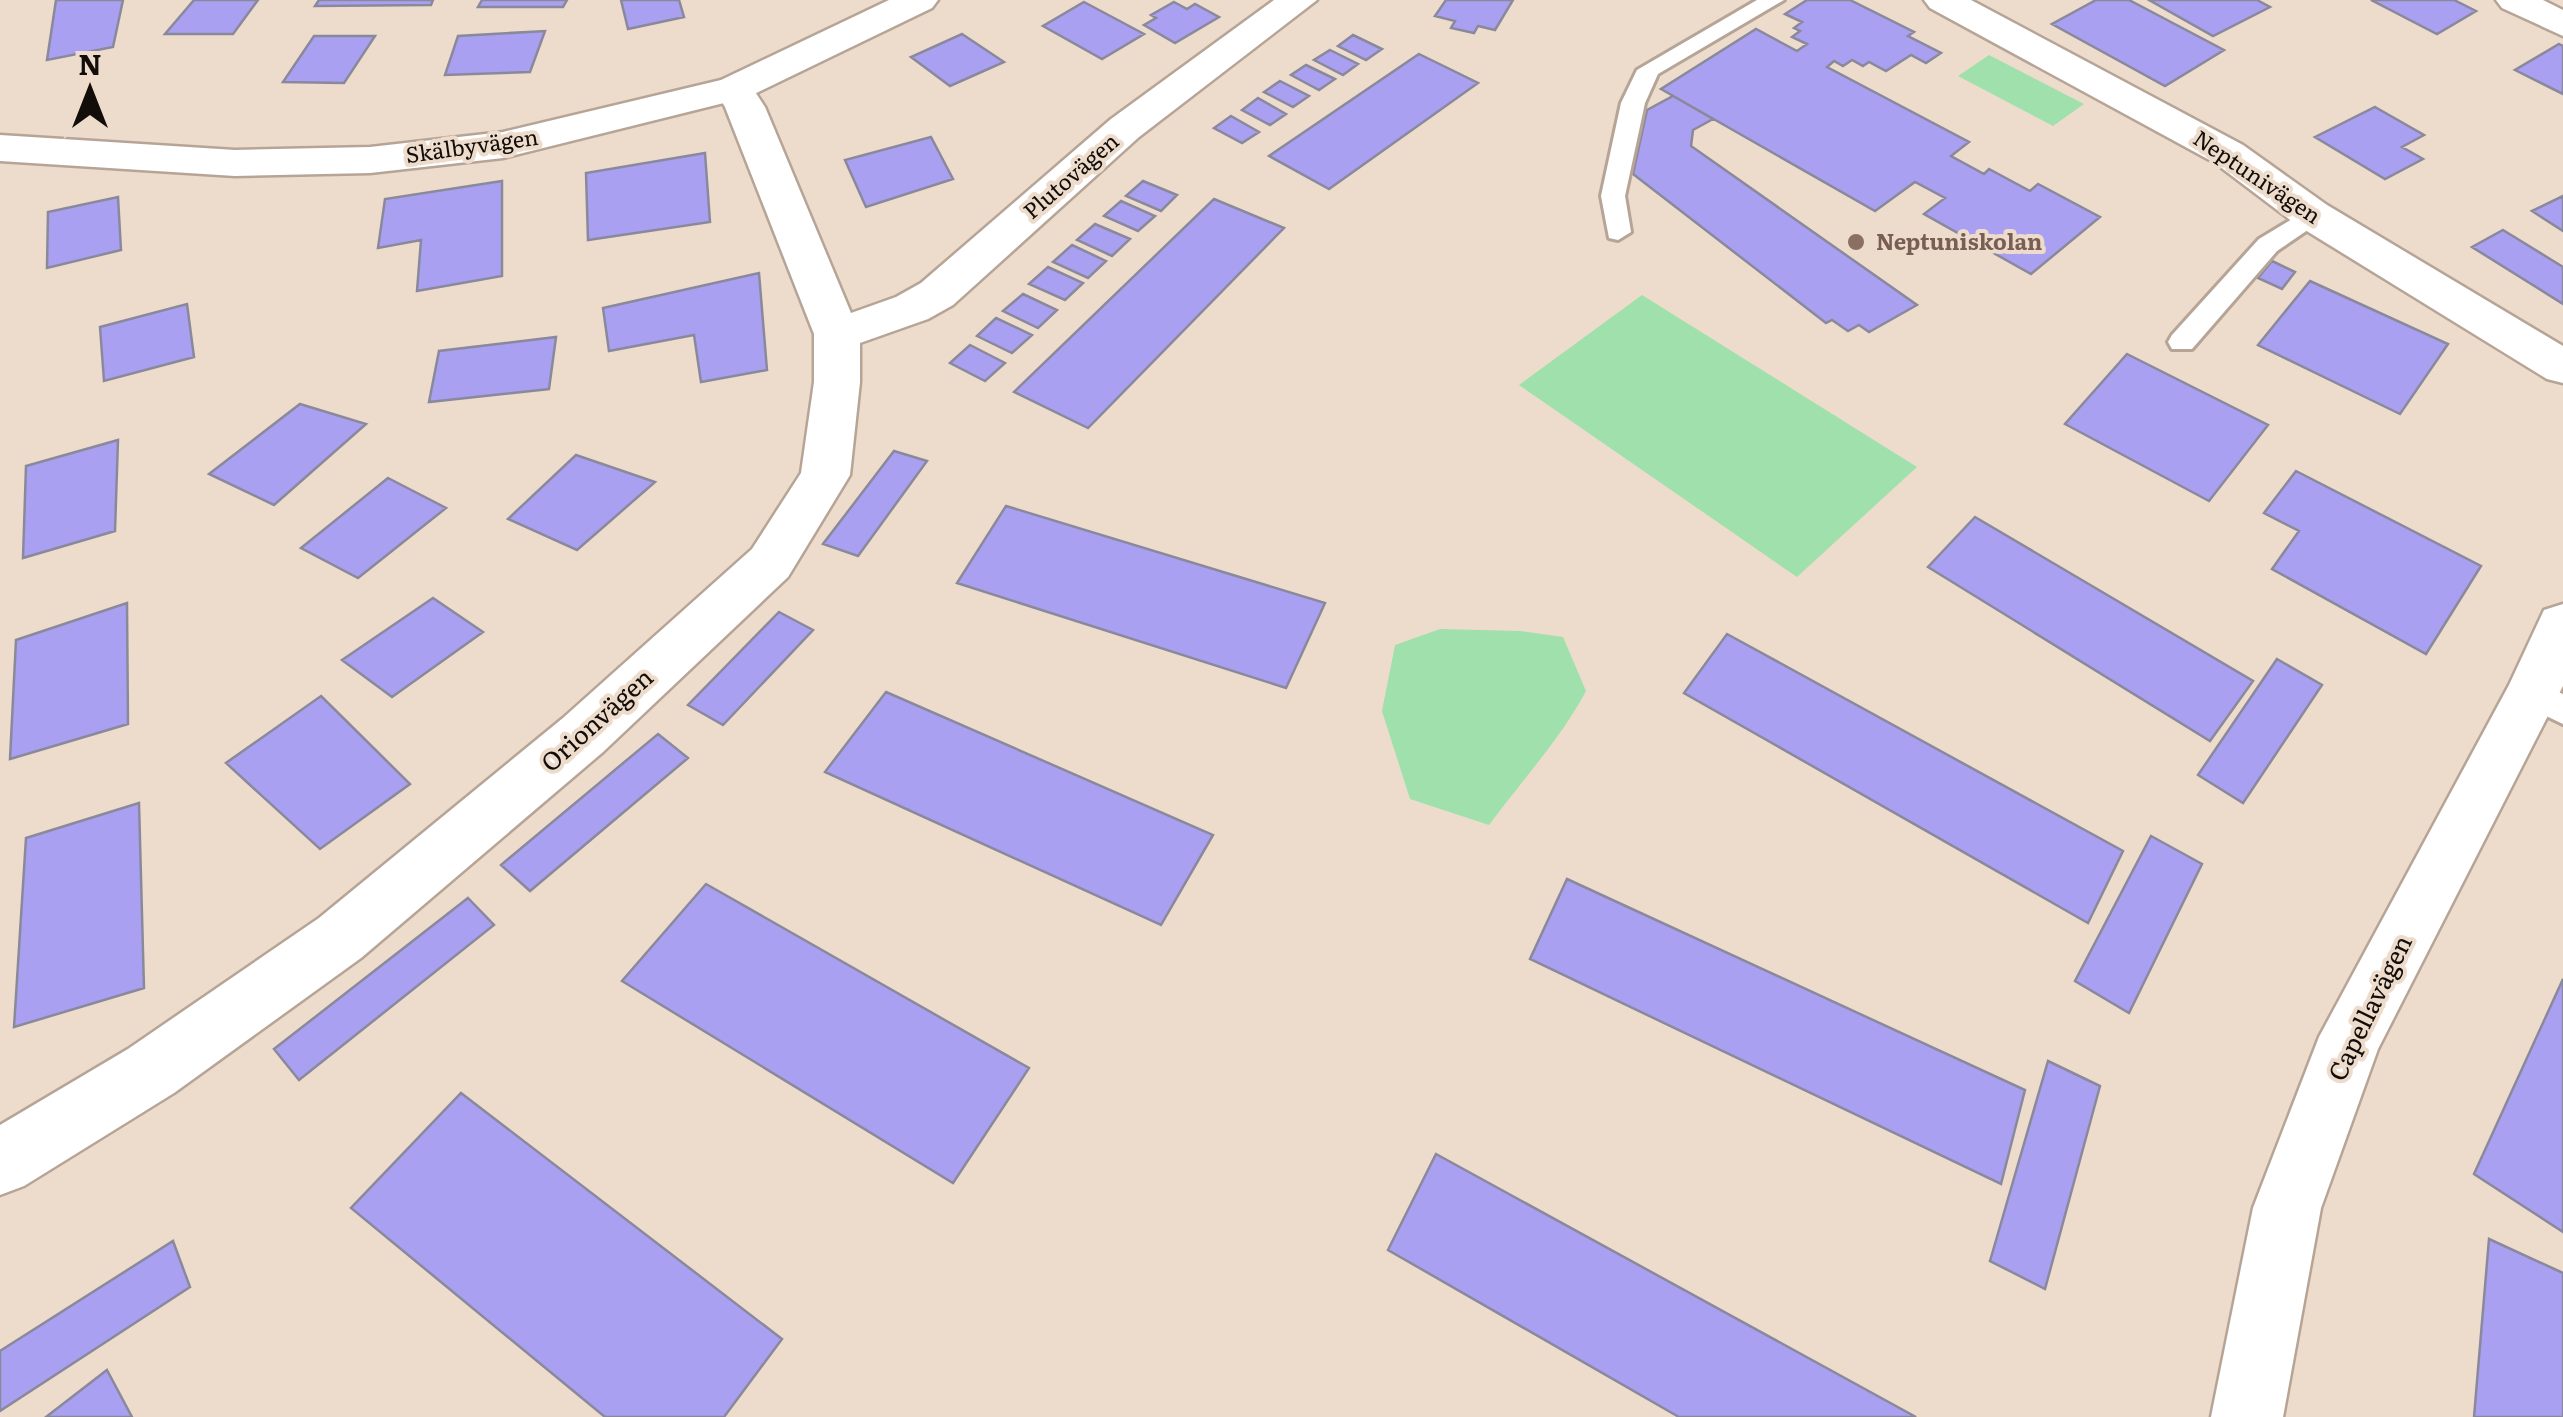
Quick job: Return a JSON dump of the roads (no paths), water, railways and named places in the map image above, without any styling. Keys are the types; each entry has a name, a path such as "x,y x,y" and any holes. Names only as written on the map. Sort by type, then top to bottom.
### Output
{"street":[{"name":"Skälbyvägen","path":"0,148 235,164 370,160 503,145 734,89 918,0"},
{"name":"Plutovägen","path":"837,334 912,308 937,294 1126,128 1298,0"},
{"name":"Neptunivägen","path":"1943,0 2229,154 2312,215 2563,368"},
{"path":"2515,0 2563,25"},
{"name":"Orionvägen","path":"0,1162 151,1070 340,938 583,735 770,563 825,475 837,382 837,334 745,106 734,89"},
{"name":"Capellavägen","path":"2247,1417 2287,1208 2350,1037 2548,702 2563,625"}],"lane":[{"path":"1618,232 1613,196 1633,103 1648,70 1773,0"},
{"path":"2182,342 2268,245 2312,215"}],"place":[{"name":"Neptuniskolan","path":"1856,242"}]}
